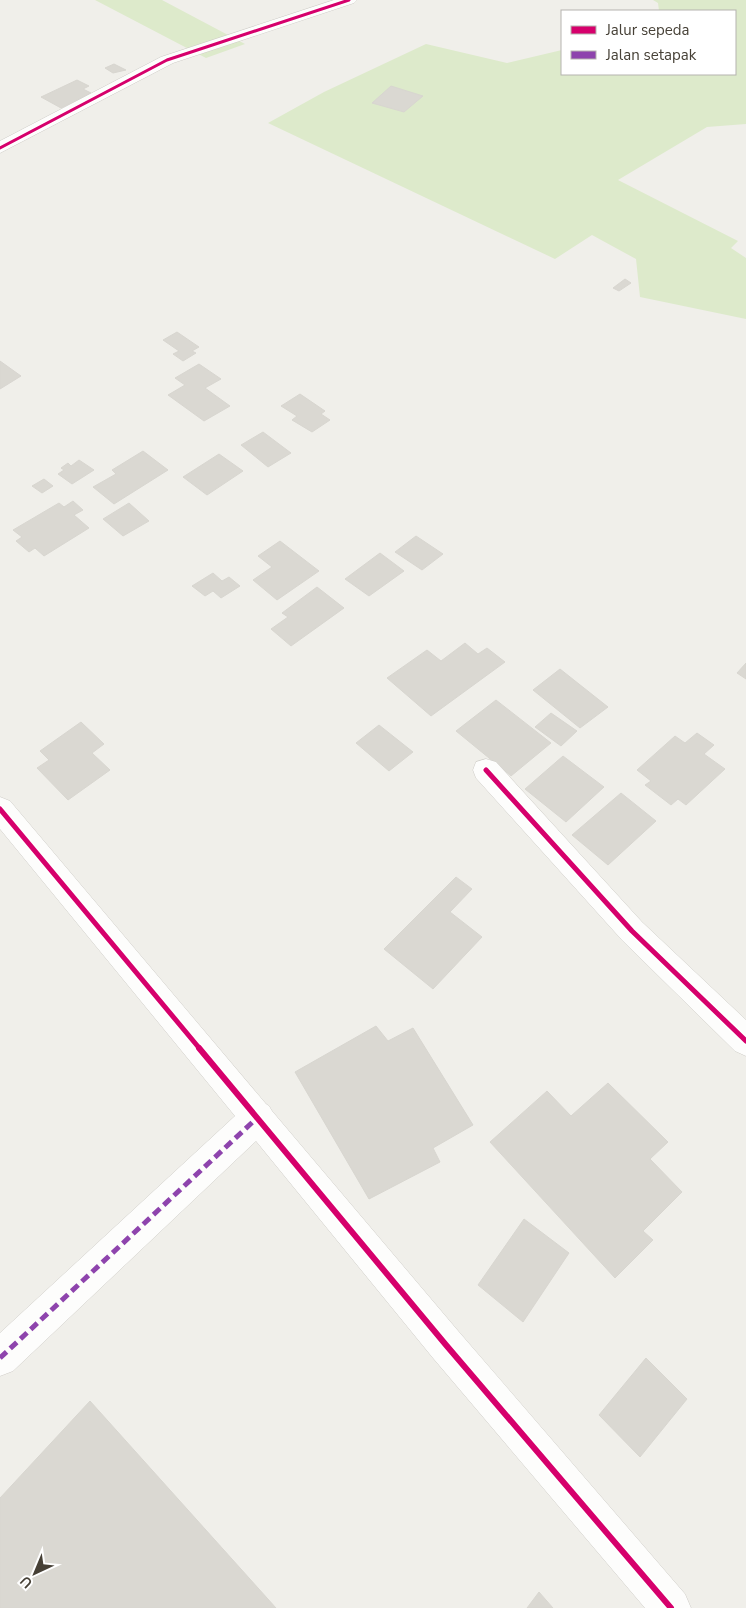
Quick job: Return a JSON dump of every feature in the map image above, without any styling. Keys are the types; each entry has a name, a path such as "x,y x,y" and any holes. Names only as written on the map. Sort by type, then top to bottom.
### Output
{"street":[{"path":"0,148 167,60 348,0"},
{"path":"486,770 632,931 746,1041"},
{"path":"0,809 446,1345 671,1608"},
{"path":"0,1358 258,1117"}],"green space":[{"path":"95,0 162,0 245,44 206,58"},
{"path":"653,0 746,0 746,124 707,127 618,180 738,241 731,248 746,258 746,319 640,297 636,259 592,235 555,259 268,123 324,92 426,44 507,63 561,50 561,75 736,75 736,10 659,10 658,3"}],"building":[{"path":"114,64 126,70 113,73 105,68"},
{"path":"77,80 89,86 83,89 91,93 61,108 41,97"},
{"path":"391,86 423,96 404,112 372,103"},
{"path":"625,279 631,283 619,291 613,288"},
{"path":"177,332 199,347 192,351 196,353 183,361 173,354 179,351 163,340"},
{"path":"0,361 21,376 0,389"},
{"path":"199,364 221,379 205,388 230,406 204,421 168,395 185,385 175,378"},
{"path":"300,394 325,411 321,414 330,420 312,432 292,420 297,416 281,406"},
{"path":"263,432 291,453 268,467 241,445"},
{"path":"143,451 168,470 114,504 93,487 116,474 112,470"},
{"path":"219,454 243,471 207,495 183,477"},
{"path":"79,460 94,470 72,484 58,474 64,470 61,468 68,463 71,466"},
{"path":"44,479 53,486 42,493 32,486"},
{"path":"73,501 83,510 74,515 89,528 44,556 35,548 29,552 16,541 22,537 13,530 59,503 64,507"},
{"path":"129,503 149,521 123,536 103,519"},
{"path":"416,536 443,554 422,570 395,552"},
{"path":"280,541 319,571 277,600 253,580 272,567 258,556"},
{"path":"380,553 404,571 369,596 345,579"},
{"path":"213,573 222,581 229,577 240,586 221,598 213,591 205,596 192,586"},
{"path":"317,587 344,608 291,646 271,629 288,617 282,613"},
{"path":"465,643 478,654 487,648 505,662 431,716 387,678 427,650 441,661"},
{"path":"746,663 746,679 737,673"},
{"path":"560,669 608,707 580,728 533,690"},
{"path":"496,700 551,743 511,776 456,731"},
{"path":"551,713 577,731 561,746 535,727"},
{"path":"81,722 104,744 92,753 110,770 68,800 37,768 49,760 40,751"},
{"path":"379,725 413,752 389,771 356,743"},
{"path":"697,733 714,745 704,754 725,769 686,805 678,799 671,805 645,785 651,781 637,770 675,736 685,743"},
{"path":"563,756 604,787 566,822 525,789"},
{"path":"621,793 656,821 608,865 572,835"},
{"path":"456,877 472,889 450,912 482,937 433,989 384,949"},
{"path":"376,1026 388,1041 413,1028 473,1125 433,1148 440,1162 369,1199 295,1072"},
{"path":"608,1083 668,1142 650,1159 682,1192 643,1231 653,1240 615,1278 490,1142 547,1091 571,1116"},
{"path":"524,1219 569,1253 523,1322 478,1285"},
{"path":"646,1358 687,1399 640,1457 599,1415"},
{"path":"90,1401 276,1608 0,1608 0,1498"},
{"path":"539,1592 553,1608 527,1608"}],"marked path":[{"path":"0,1358 258,1117"}],"cycle path":[{"path":"0,148 167,60 349,0"},
{"path":"486,770 632,931 746,1041"},
{"path":"0,809 446,1345 671,1608"}]}
